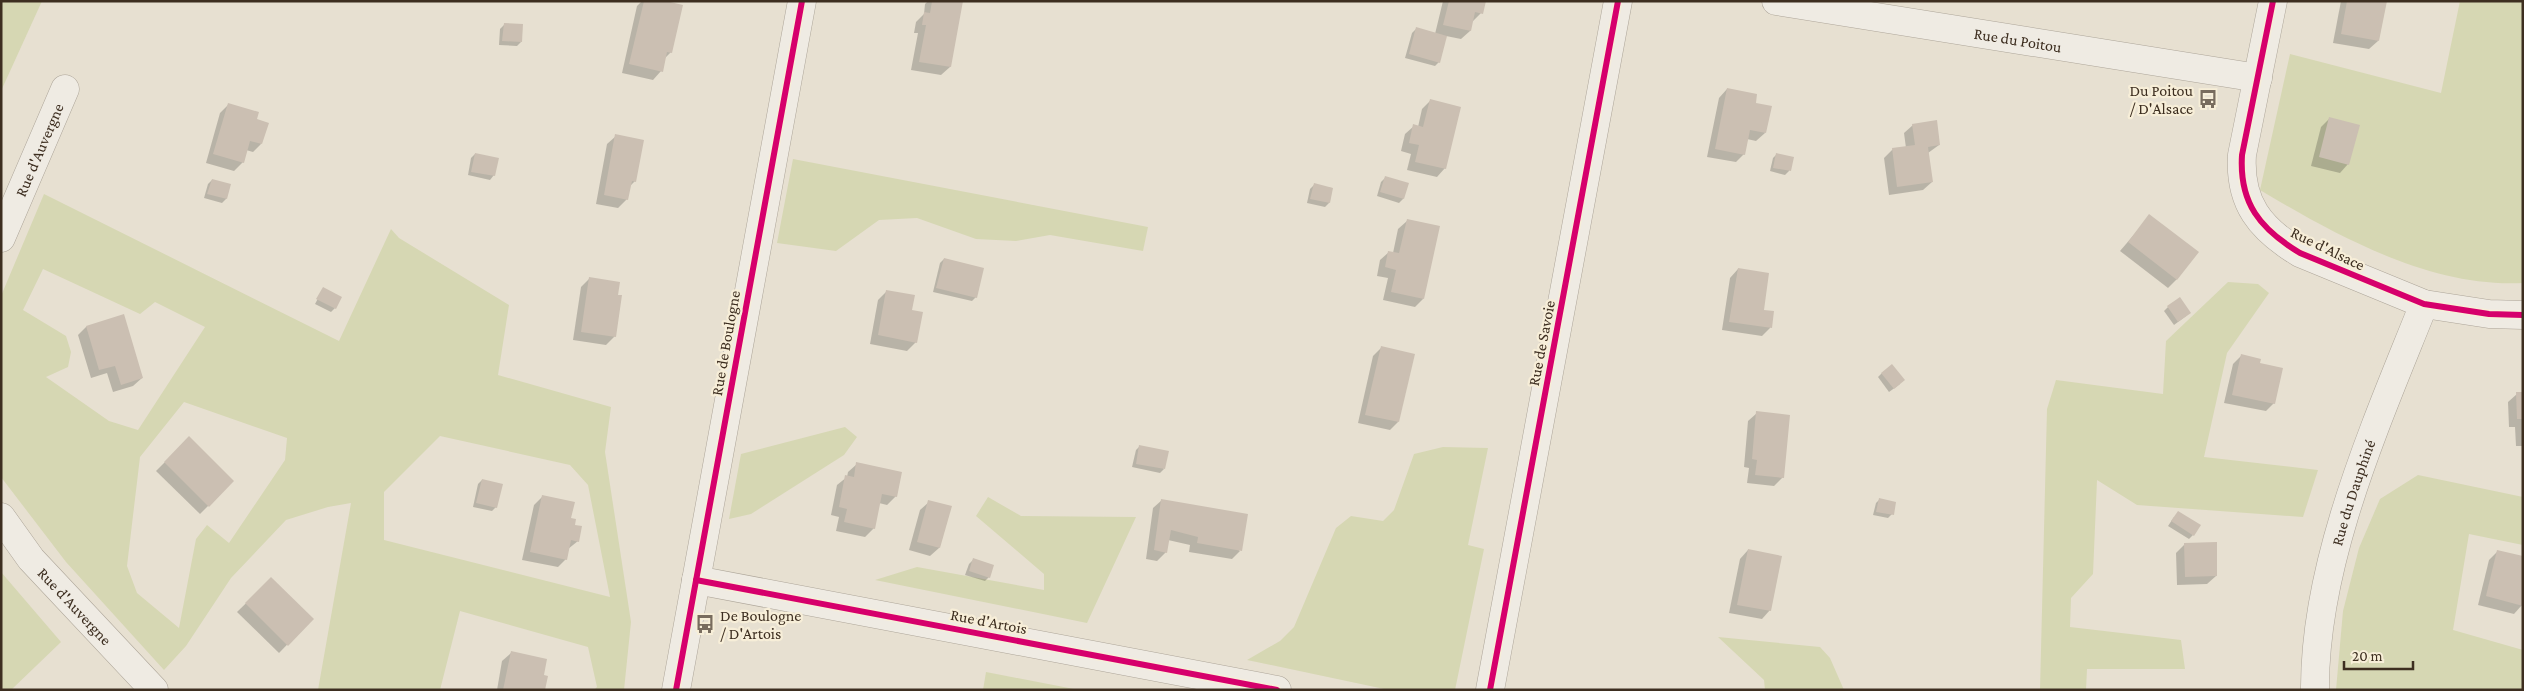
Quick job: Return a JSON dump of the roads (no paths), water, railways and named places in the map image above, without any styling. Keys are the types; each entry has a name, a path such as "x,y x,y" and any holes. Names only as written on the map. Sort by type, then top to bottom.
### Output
{"street":[{"name":"Rue de Boulogne","path":"676,690 802,1"},
{"name":"Rue de Savoie","path":"1490,690 1618,1"},
{"name":"Rue du Poitou","path":"1776,1 2258,78"},
{"name":"Rue d'Alsace","path":"2273,1 2242,155 2241,176 2252,210 2276,237 2300,253 2424,304 2480,313 2523,314"},
{"name":"Rue d'Auvergne","path":"1,238 65,89"},
{"name":"Rue du Dauphiné","path":"2315,690 2315,663 2321,617 2351,497 2366,450 2424,304"},
{"name":"Rue d'Auvergne","path":"1,517 31,559 154,690"},
{"name":"Rue d'Artois","path":"696,580 1277,690"}],"place":[{"name":"Du Poitou / D'Alsace","path":"2208,99"},
{"name":"De Boulogne / D'Artois","path":"705,624"}]}
